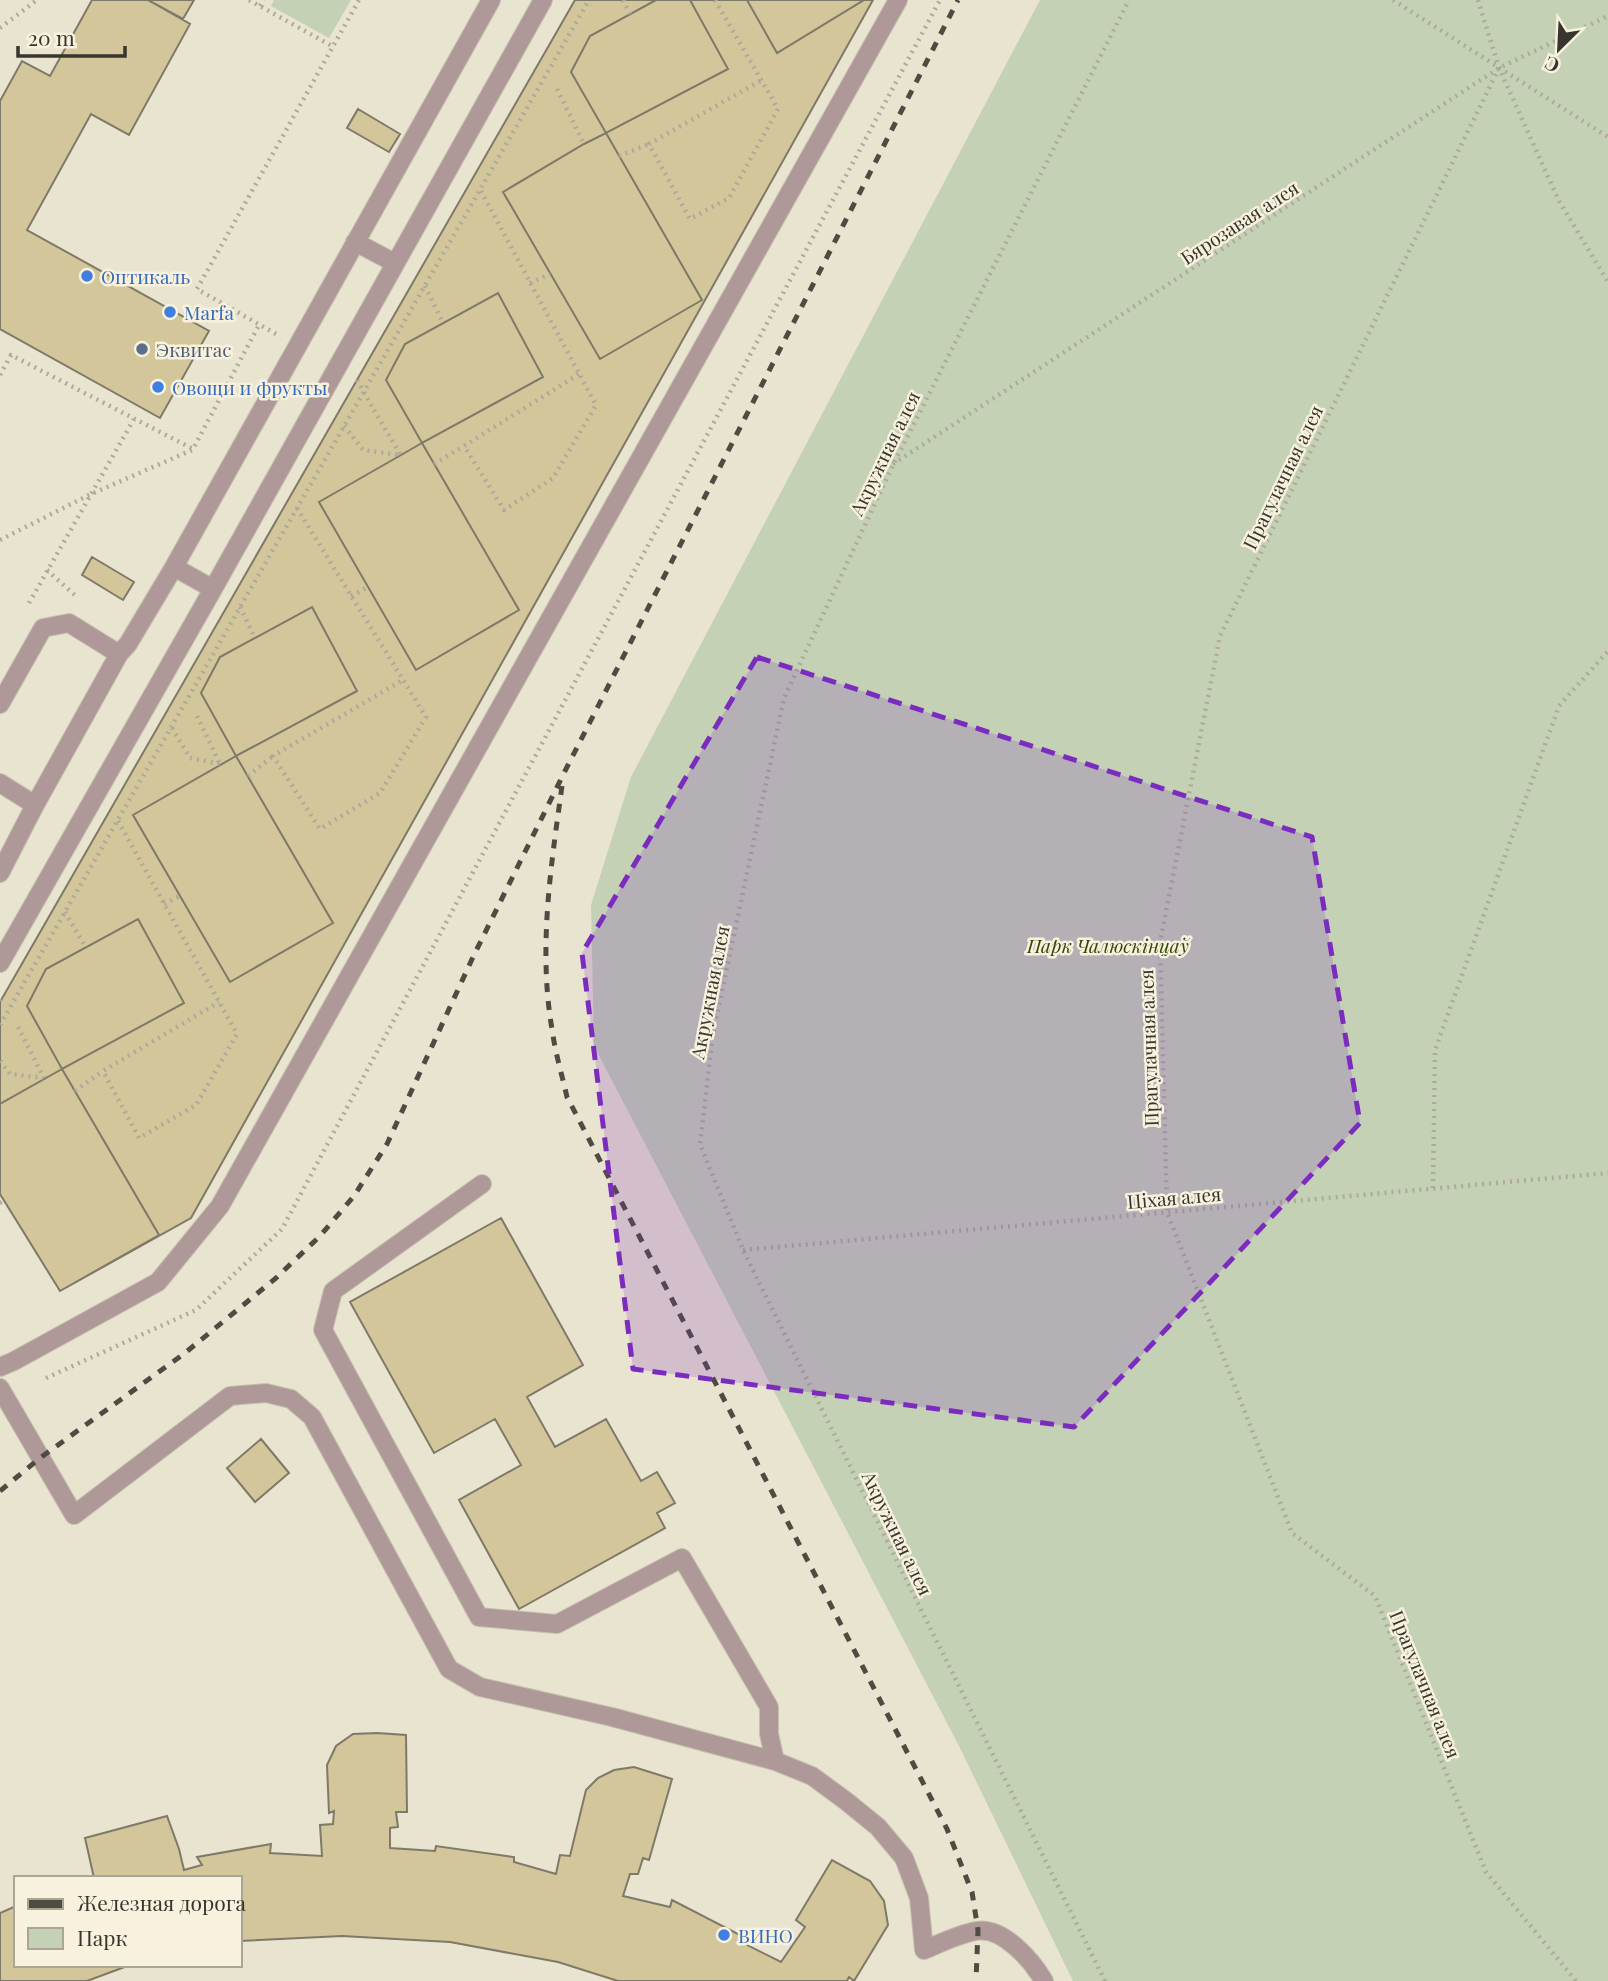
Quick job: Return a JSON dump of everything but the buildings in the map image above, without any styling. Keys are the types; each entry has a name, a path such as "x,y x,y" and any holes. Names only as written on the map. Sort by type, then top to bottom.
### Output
{"lane":[{"path":"0,873 119,654 128,644 174,567 491,0"},
{"path":"0,963 543,0"},
{"path":"7,1364 158,1282 220,1206 898,0"},
{"path":"355,242 396,263"},
{"path":"174,567 213,589"},
{"path":"0,704 43,628 69,622 119,654"},
{"path":"0,783 35,805"},
{"path":"482,1184 333,1291 323,1330 479,1617 557,1624 682,1558 769,1707 769,1734 775,1760"},
{"path":"0,1388 74,1515 230,1396 266,1393 291,1399 312,1417 449,1669 480,1687 612,1717 775,1760 812,1776 877,1827 904,1858 919,1898 924,1950 978,1930 991,1931 1014,1945 1034,1965 1044,1981"}],"path":[{"path":"0,28 37,0"},
{"path":"249,0 332,46"},
{"path":"260,6 264,0"},
{"path":"298,346 197,289 359,0"},
{"path":"0,1025 589,0"},
{"path":"623,0 630,14"},
{"path":"649,144 690,219 729,198 778,109 715,0"},
{"path":"7,1364 26,1387 196,1310 282,1229 940,0"},
{"name":"Акружная алея","path":"1105,1981 743,1250 700,1144 713,1034 784,698 893,464 1129,0"},
{"path":"1393,0 1608,137"},
{"path":"1478,0 1499,68 1559,201 1608,282"},
{"name":"Бярозавая алея","path":"893,464 1499,68 1608,16"},
{"name":"Прагулачная алея","path":"1499,68 1220,636 1160,942 1167,1212 1292,1533 1375,1596 1486,1871 1576,1981"},
{"path":"619,156 649,144 762,80"},
{"path":"558,89 584,144"},
{"path":"464,446 504,510 554,478 596,405 480,190"},
{"path":"530,283 550,274"},
{"path":"425,286 443,323"},
{"path":"0,540 89,495 193,449 259,325"},
{"path":"0,375 11,355 193,449"},
{"path":"434,464 579,374"},
{"path":"344,426 363,450 400,455 357,380"},
{"path":"27,606 134,419"},
{"path":"273,756 320,829 380,793 426,718 297,508"},
{"path":"351,596 368,587"},
{"path":"240,607 256,638"},
{"path":"1433,1188 1435,1050 1559,706 1608,651"},
{"path":"248,776 273,756 402,680"},
{"path":"171,727 190,758 220,764 197,716"},
{"path":"103,1071 139,1138 196,1105 237,1034 118,820"},
{"path":"164,904 180,896"},
{"path":"65,912 86,948"},
{"path":"75,1091 103,1071 219,1002"},
{"path":"0,1061 10,1074 44,1078 18,1027"},
{"name":"Ціхая алея","path":"743,1250 1608,1173"}],"highlighted area":[{"path":"757,657 1312,837 1360,1123 1074,1427 633,1369 582,953"}],"green space":[{"path":"274,0 351,0 329,38 271,6"},
{"name":"Парк Чалюскінцаў","path":"1040,0 1608,0 1608,1981 1073,1981 959,1746 594,1046 591,905 631,777"}],"railway":[{"path":"0,1491 40,1458 185,1353 276,1278 320,1236 354,1196 387,1144 473,957 564,773 958,0"},
{"path":"562,786 548,907 546,968 553,1038 567,1097 947,1829 972,1892 978,1930 976,1981"}],"place":[{"name":"Оптикаль","path":"87,276"},
{"name":"Marfa","path":"170,312"},
{"name":"Эквитас","path":"142,349"},
{"name":"Овощи и фрукты","path":"158,387"},
{"name":"ВИНО","path":"724,1935"}]}
